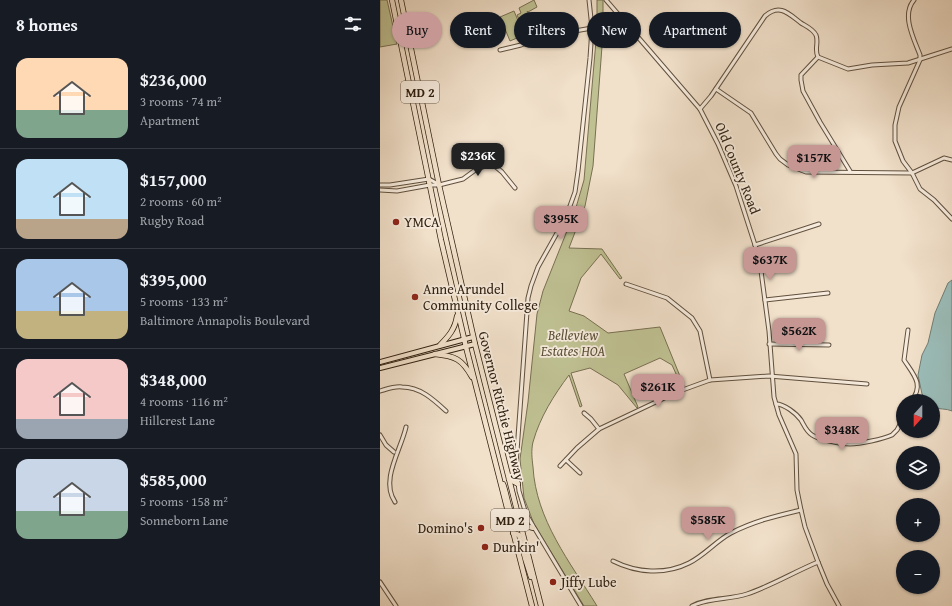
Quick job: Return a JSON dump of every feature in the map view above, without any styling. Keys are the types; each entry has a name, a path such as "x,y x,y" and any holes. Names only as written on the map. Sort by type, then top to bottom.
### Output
{"highway":[{"name":"Governor Ritchie Highway","path":"392,0 430,185 464,339 532,606"},
{"name":"Governor Ritchie Highway","path":"401,0 439,185 474,344 541,606"},
{"path":"440,346 447,339 454,328 458,312"},
{"path":"436,354 451,356 460,361 468,370 475,384"},
{"path":"499,476 506,489 514,521 518,525 533,528"},
{"path":"510,480 518,484"},
{"path":"513,533 519,536 539,599"}],"main road":[{"path":"380,362 473,337"},
{"path":"380,368 474,344"}],"street":[{"path":"589,0 590,12"},
{"name":"Old County Road","path":"606,0 700,109 718,144 736,186 755,245 761,271 765,300 771,377 776,404 796,454 797,490 805,527 827,584 838,606"},
{"path":"914,0 910,4 908,15 920,55 920,60 899,107 895,129 896,141 903,161 912,172 920,189 934,200 952,219"},
{"path":"700,109 716,89 765,16 773,11 781,10 788,13 812,30 817,39 816,52 818,57 848,69 872,65 908,63 952,49"},
{"path":"500,50 530,42 537,38 587,29"},
{"path":"581,606 533,528 523,508 518,484 516,455 528,298 538,267 566,217 575,192 587,92 590,48"},
{"path":"818,57 801,75 802,86 820,122 850,172"},
{"path":"716,89 751,113 776,154 788,165 806,172 912,172 944,158 952,160"},
{"path":"380,190 397,191 430,185 439,185 462,179 478,168 490,165 496,167 502,172 514,188"},
{"path":"380,185 390,185 429,179 439,185"},
{"path":"755,245 819,224"},
{"path":"626,284 667,298 692,318 700,331 710,380"},
{"path":"765,300 828,293"},
{"path":"908,330 904,360 916,378 917,391 915,394"},
{"path":"769,344 829,345"},
{"path":"560,466 577,448 599,429 670,394 710,380 771,377 868,384"},
{"path":"380,391 401,386 412,388 428,395 446,411"},
{"path":"776,404 781,405 801,419 808,432 812,435 827,440 848,444 892,435 896,431"},
{"path":"584,413 599,429"},
{"path":"390,461 406,427"},
{"path":"380,435 386,445 394,452"},
{"path":"566,460 580,473"},
{"path":"385,489 389,497 395,502"},
{"path":"613,561 639,570 668,570 690,563 729,534 751,523 801,510"},
{"path":"692,606 706,600 740,596 749,593 818,562"},
{"path":"380,582 396,606"}],"green space":[{"path":"380,0 387,0 392,22 392,45 380,47"},
{"path":"534,0 537,7 528,12 521,12 519,8"},
{"name":"Belleview Estates HOA","path":"597,0 603,0 603,12 597,12"},
{"path":"514,12 514,39 510,41 506,31 506,14"},
{"name":"Belleview Estates HOA","path":"595,48 602,48 593,166 585,206 569,248 602,249 622,278 620,279 601,254 581,278 569,311 584,316 608,333 660,327 684,386 682,387 672,365 660,358 624,374 638,407 637,408 618,385 590,368 571,373 582,406 580,407 569,375 553,398 539,424 533,442 532,461 540,505 556,540 597,606 584,606 534,524 524,498 520,459 528,402 537,314 543,291 575,211 584,180"}],"water":[{"path":"952,280 952,411 940,408 940,394 922,394 918,375 922,355 928,343 935,313 948,283"}],"place":[{"name":"YMCA","path":"396,222"},
{"name":"Anne Arundel Community College","path":"415,297"},
{"name":"Domino's","path":"481,528"},
{"name":"Dunkin'","path":"485,547"},
{"name":"Jiffy Lube","path":"553,582"}]}
